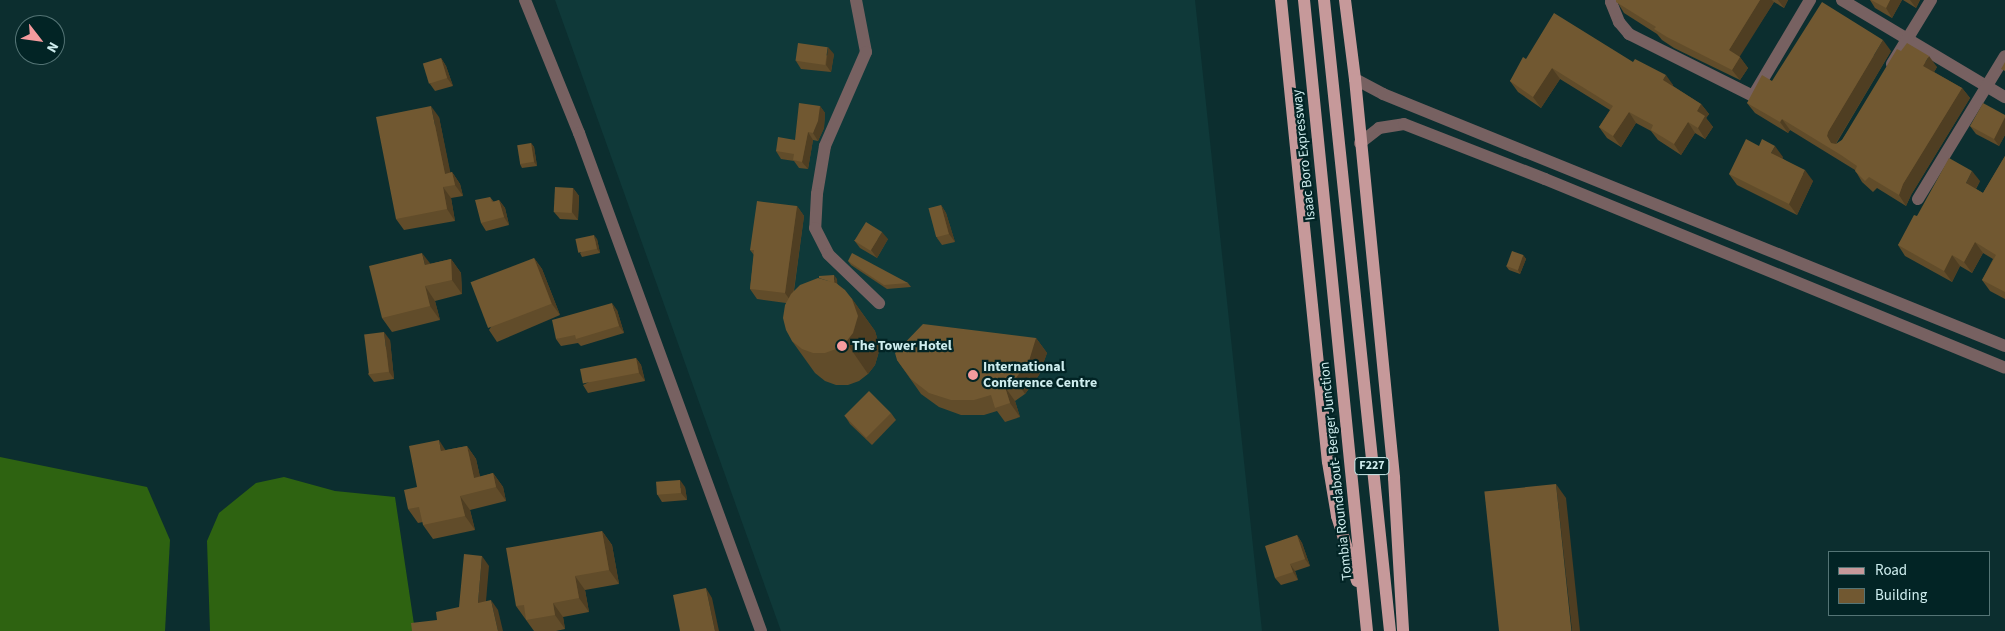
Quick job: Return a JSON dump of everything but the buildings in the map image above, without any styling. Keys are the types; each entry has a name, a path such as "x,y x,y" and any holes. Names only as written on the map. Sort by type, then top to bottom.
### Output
{"main road":[{"path":"1282,0 1328,462 1339,526 1364,601"},
{"name":"Isaac Boro Expressway","path":"1304,0 1335,308"},
{"name":"F227","path":"1324,0 1390,631"},
{"path":"1345,0 1355,79 1394,478 1403,631"},
{"name":"Tombia Roundabout- Berger Junction","path":"1335,308 1368,631"}],"street":[{"path":"525,0 579,133 761,631"},
{"path":"856,0 866,52 825,146 817,194 815,228 828,254 879,303"},
{"path":"1612,0 1611,2 1619,22 1629,34 1753,96 1810,0"},
{"path":"1842,0 2005,97"},
{"path":"1888,72 1931,0"},
{"path":"1918,199 2005,56"},
{"path":"1355,79 1383,94 2005,346"},
{"path":"1360,143 1379,128 1404,124 1544,178 2005,368"}],"shaded area":[{"path":"555,0 1195,0 1262,631 781,631"}],"green space":[{"path":"0,457 147,487 170,540 165,631 0,631"},
{"path":"284,477 335,491 395,497 415,631 210,631 207,541 219,513 256,483"}],"place":[{"name":"The Tower Hotel","path":"842,346"},
{"name":"International Conference Centre","path":"973,375"}]}
